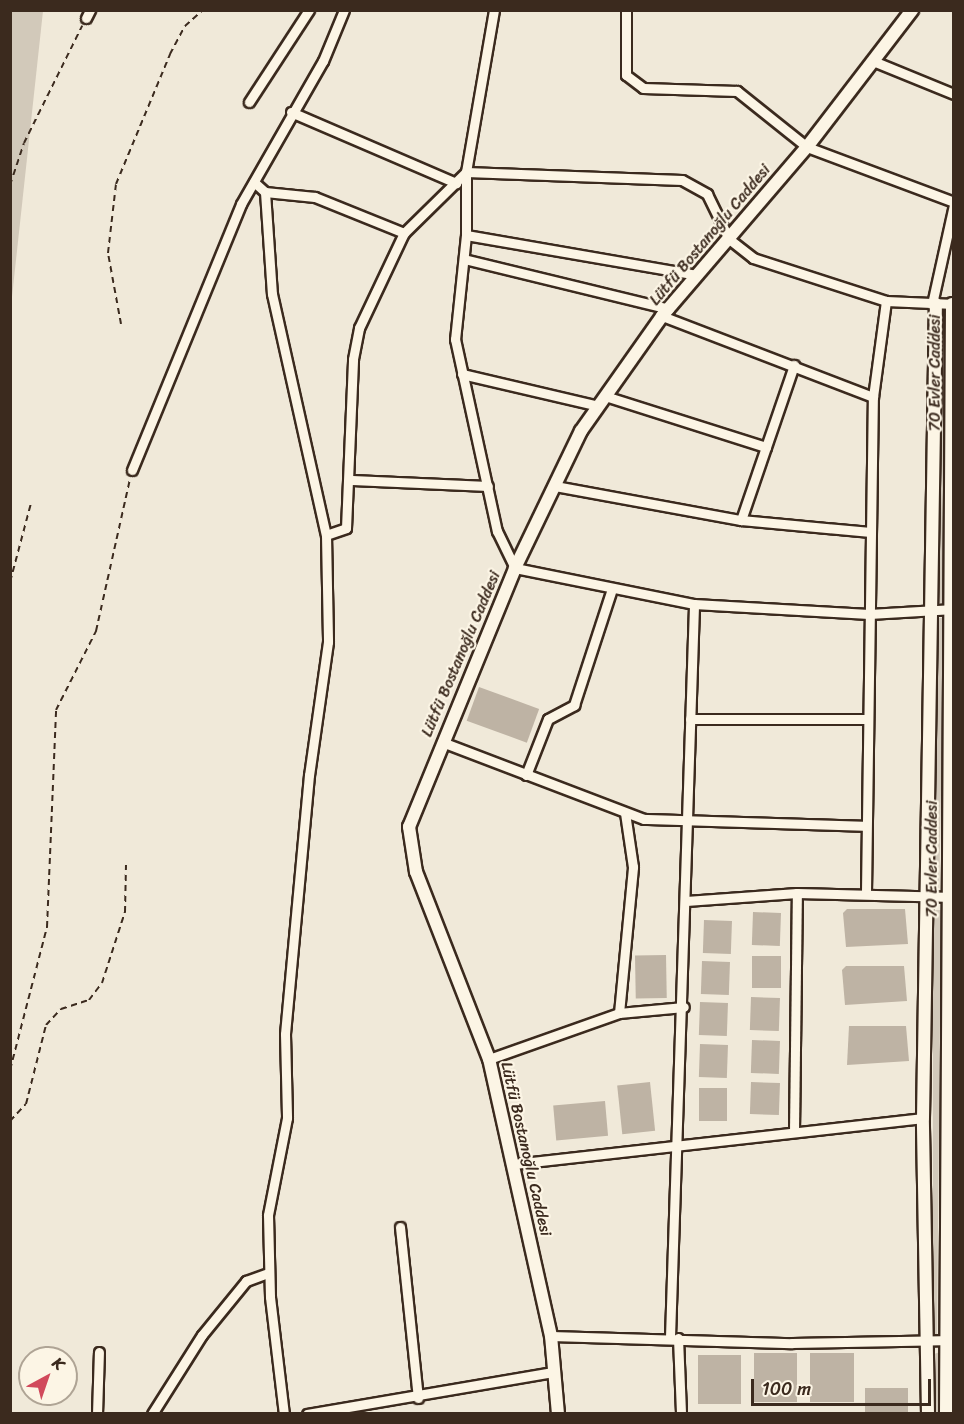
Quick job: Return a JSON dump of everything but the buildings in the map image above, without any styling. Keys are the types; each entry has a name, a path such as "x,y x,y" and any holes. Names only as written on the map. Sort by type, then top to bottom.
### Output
{"street":[{"path":"249,102 309,10"},
{"path":"132,470 196,303 254,182 291,112 323,61 344,10"},
{"path":"494,10 466,172 466,235 455,339 497,531 515,568 694,604 869,614 952,608"},
{"path":"626,10 626,75 643,88 737,91 807,147 954,204 934,304"},
{"name":"Lütfü Bostanoğlu Caddesi","path":"558,1413 551,1336 489,1059 409,841 413,813 515,568 555,486 602,401 666,312 807,147 912,10"},
{"path":"873,61 954,94"},
{"path":"291,112 456,183"},
{"path":"326,535 346,528 352,480 355,348 404,233 466,172 682,180 706,194 729,239 786,272 886,301 953,304"},
{"path":"254,182 265,192 315,197 404,233"},
{"path":"265,192 272,294 326,535 328,642 302,843 285,1034 287,1118 272,1179 268,1273 284,1413"},
{"path":"466,235 697,274"},
{"path":"464,259 666,312 873,397"},
{"path":"866,892 873,397 886,301"},
{"name":"70 Evler Caddesi","path":"928,1413 923,1118 932,610 934,304"},
{"name":"70 Evler Caddesi","path":"946,1413 950,1340 953,304"},
{"path":"741,520 794,365"},
{"path":"462,374 602,401 766,447"},
{"path":"352,480 488,486"},
{"path":"555,486 741,520 870,532"},
{"path":"526,775 548,719 574,705 612,589"},
{"path":"681,1413 674,1338 694,604"},
{"path":"690,719 868,719"},
{"path":"442,742 644,819 687,817 866,825"},
{"path":"619,1013 633,867 625,813"},
{"path":"686,901 797,893 866,892 927,897 951,896"},
{"path":"794,1131 797,893"},
{"path":"489,1059 619,1013 684,1007"},
{"path":"514,1164 678,1142 923,1118"},
{"path":"400,1227 418,1398"},
{"path":"152,1413 201,1335 246,1281 268,1273"},
{"path":"551,1336 950,1340"},
{"path":"96,1413 99,1352"},
{"path":"307,1413 418,1398 554,1372"}],"path":[{"path":"121,324 108,253 116,184 170,54 185,26 203,10"},
{"path":"10,185 24,142 88,14"},
{"path":"10,1070 47,927 56,710 96,631 132,470"},
{"path":"10,582 31,503"},
{"path":"10,1121 26,1104 46,1025 61,1009 89,1000 102,983 125,912 126,865"}],"shaded area":[{"path":"10,11 43,11 11,306"},
{"path":"939,325 948,325 943,603 934,603"},
{"path":"936,618 944,618 939,888 931,888"},
{"path":"933,910 941,910 937,1336 933,1334"},
{"path":"940,1352 943,1413 934,1414 934,1354"}]}
